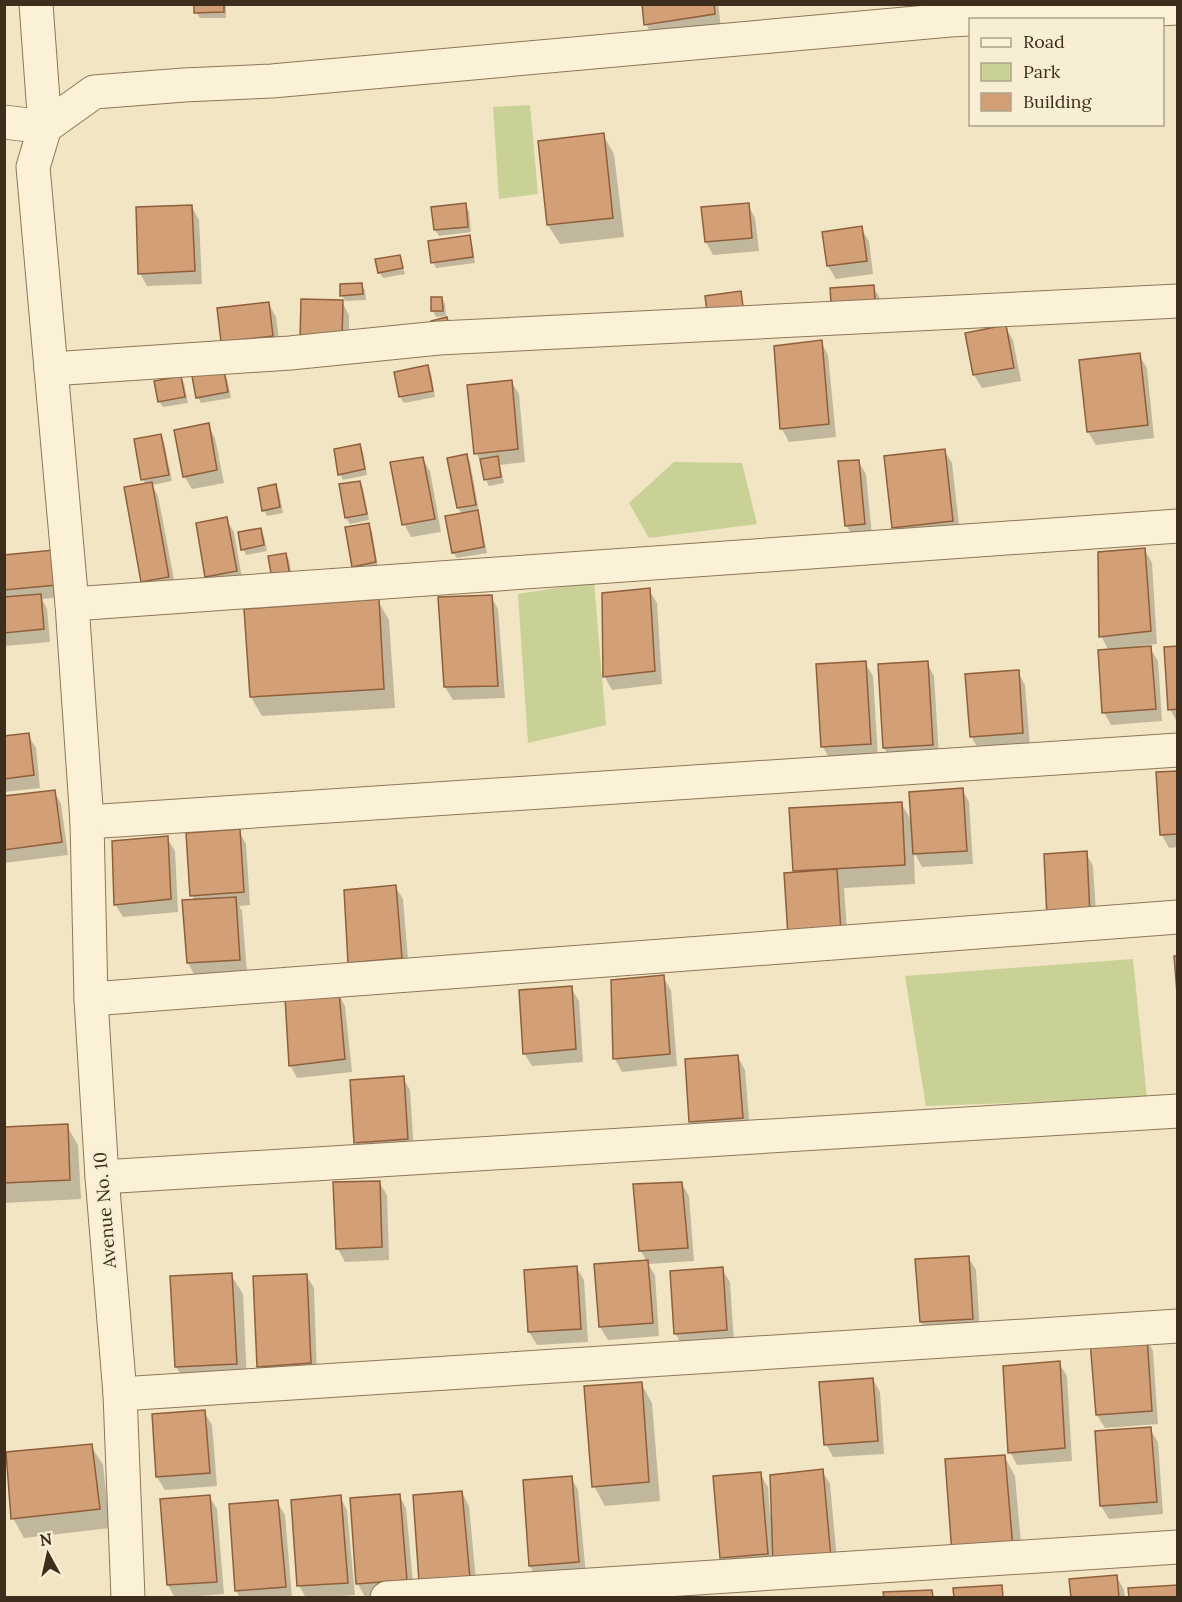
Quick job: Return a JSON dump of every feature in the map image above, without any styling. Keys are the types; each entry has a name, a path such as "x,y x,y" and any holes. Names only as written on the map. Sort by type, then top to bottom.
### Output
{"street":[{"path":"36,4 45,127"},
{"path":"988,18 1178,8"},
{"path":"4,122 45,127 94,92 184,84 272,81 969,19"},
{"name":"Avenue No. 10","path":"45,127 33,167 72,604 87,822 91,999 102,1177 120,1394 128,1598"},
{"path":"51,369 290,352 440,338 1178,301"},
{"path":"72,604 1178,526"},
{"path":"87,822 1178,750"},
{"path":"91,999 1178,917"},
{"path":"102,1177 1178,1111"},
{"path":"120,1394 1178,1326"},
{"path":"387,1598 1178,1547"}],"green space":[{"path":"530,105 538,194 499,199 493,107"},
{"path":"674,462 742,463 757,524 649,538 629,503"},
{"path":"594,582 606,725 528,743 518,594"},
{"path":"1133,959 1147,1098 926,1106 905,976"}],"building":[{"path":"194,4 224,4 224,12 194,13"},
{"path":"642,4 714,4 715,14 644,25"},
{"path":"604,133 613,218 547,225 538,141"},
{"path":"466,203 468,227 434,230 431,207"},
{"path":"749,203 752,238 705,242 701,207"},
{"path":"192,205 195,271 138,274 136,207"},
{"path":"862,226 867,261 827,266 822,232"},
{"path":"470,235 473,257 431,263 428,241"},
{"path":"400,255 403,268 378,273 375,259"},
{"path":"362,283 363,294 340,296 340,284"},
{"path":"874,285 876,316 832,319 830,288"},
{"path":"741,291 745,322 709,327 705,296"},
{"path":"431,297 442,297 443,311 431,311"},
{"path":"301,299 343,300 342,341 300,340"},
{"path":"269,302 273,336 221,342 217,308"},
{"path":"447,317 449,326 434,330 431,321"},
{"path":"1006,325 1014,368 973,375 965,333"},
{"path":"822,340 829,424 780,429 774,346"},
{"path":"1140,353 1148,425 1087,432 1079,360"},
{"path":"428,365 433,391 399,397 394,372"},
{"path":"224,371 228,392 196,398 192,376"},
{"path":"181,376 185,397 158,402 154,381"},
{"path":"512,380 518,449 474,454 467,385"},
{"path":"209,423 217,470 183,477 174,430"},
{"path":"161,434 169,475 141,480 134,439"},
{"path":"360,444 365,469 338,475 334,449"},
{"path":"945,449 953,521 892,528 884,456"},
{"path":"467,454 476,505 457,508 447,458"},
{"path":"498,456 501,477 484,480 480,459"},
{"path":"423,457 435,519 402,525 390,462"},
{"path":"859,460 865,524 845,526 838,461"},
{"path":"360,481 367,514 345,518 339,484"},
{"path":"152,482 169,577 141,582 124,487"},
{"path":"276,484 280,507 262,511 258,488"},
{"path":"478,510 484,547 452,553 445,516"},
{"path":"227,517 237,571 205,577 196,523"},
{"path":"369,523 376,562 352,567 345,527"},
{"path":"261,528 264,545 241,550 238,532"},
{"path":"1145,548 1151,631 1099,637 1098,552"},
{"path":"54,550 57,585 4,590 4,555"},
{"path":"286,553 290,576 272,579 268,556"},
{"path":"650,588 655,671 603,677 602,593"},
{"path":"41,594 44,629 4,633 4,597"},
{"path":"492,595 498,686 444,687 438,597"},
{"path":"379,599 384,689 250,697 244,609"},
{"path":"1151,646 1156,709 1102,713 1098,650"},
{"path":"1178,646 1178,709 1168,710 1164,647"},
{"path":"866,661 871,744 821,747 816,664"},
{"path":"928,661 933,745 883,748 878,664"},
{"path":"1019,670 1023,733 970,737 965,674"},
{"path":"29,733 34,775 4,779 4,736"},
{"path":"1178,771 1178,834 1160,835 1156,772"},
{"path":"963,788 967,851 913,854 909,792"},
{"path":"55,790 62,842 4,850 4,796"},
{"path":"902,802 905,865 793,871 789,808"},
{"path":"240,829 244,892 190,896 186,833"},
{"path":"168,836 171,899 114,905 112,841"},
{"path":"1087,851 1090,916 1047,918 1044,854"},
{"path":"837,869 841,932 788,936 784,873"},
{"path":"396,885 402,958 348,963 344,890"},
{"path":"236,897 240,960 187,963 182,900"},
{"path":"1174,956 1178,956 1178,1006"},
{"path":"664,975 670,1054 613,1059 611,980"},
{"path":"572,986 576,1049 523,1054 519,990"},
{"path":"339,992 345,1059 289,1066 285,997"},
{"path":"738,1055 743,1118 689,1122 685,1059"},
{"path":"404,1076 408,1139 354,1143 350,1080"},
{"path":"68,1124 70,1180 4,1183 4,1127"},
{"path":"380,1181 382,1247 336,1249 333,1182"},
{"path":"682,1182 688,1248 639,1251 633,1184"},
{"path":"969,1256 973,1319 920,1322 915,1259"},
{"path":"648,1260 653,1323 599,1327 594,1264"},
{"path":"577,1266 581,1329 528,1332 524,1270"},
{"path":"723,1267 727,1330 674,1334 670,1271"},
{"path":"232,1273 237,1364 175,1367 170,1276"},
{"path":"307,1274 311,1363 257,1367 253,1276"},
{"path":"1147,1337 1152,1411 1096,1415 1090,1341"},
{"path":"1060,1361 1065,1448 1008,1453 1003,1366"},
{"path":"873,1378 878,1441 824,1445 819,1382"},
{"path":"642,1382 649,1482 592,1487 584,1386"},
{"path":"205,1410 210,1473 156,1477 152,1414"},
{"path":"1151,1427 1157,1502 1100,1506 1095,1431"},
{"path":"92,1444 100,1509 11,1519 6,1452"},
{"path":"1005,1455 1013,1548 952,1554 945,1459"},
{"path":"823,1469 831,1558 773,1562 770,1475"},
{"path":"761,1472 768,1554 720,1558 713,1476"},
{"path":"572,1476 579,1562 529,1566 523,1480"},
{"path":"462,1491 470,1578 419,1582 413,1495"},
{"path":"400,1494 407,1580 356,1584 350,1498"},
{"path":"210,1495 217,1582 167,1585 160,1499"},
{"path":"341,1495 348,1583 297,1586 291,1500"},
{"path":"278,1500 286,1587 235,1591 229,1504"},
{"path":"1117,1575 1119,1598 1071,1598 1069,1579"},
{"path":"1002,1585 1003,1598 954,1598 953,1588"},
{"path":"1178,1585 1178,1598 1129,1598 1128,1588"},
{"path":"932,1590 933,1598 884,1598 883,1592"}]}
